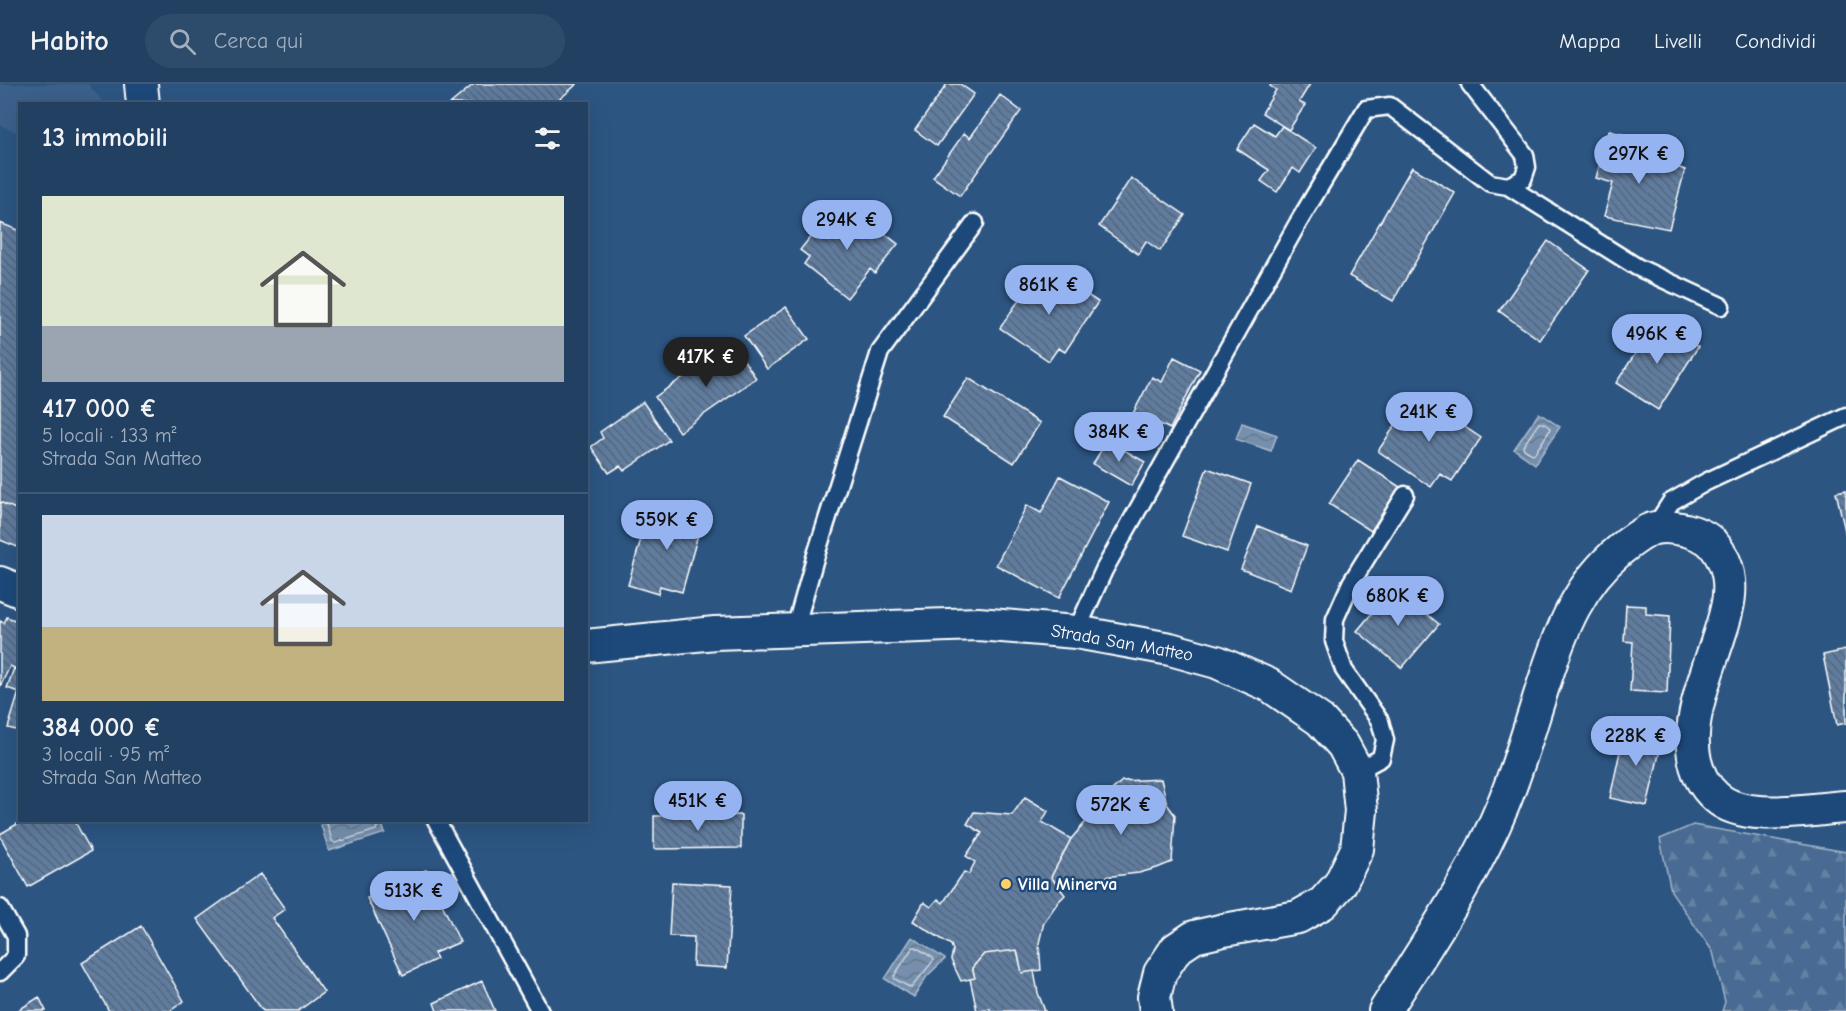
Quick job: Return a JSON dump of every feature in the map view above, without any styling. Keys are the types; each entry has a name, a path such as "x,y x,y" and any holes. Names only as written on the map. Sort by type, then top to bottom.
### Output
{"street":[{"path":"141,84 143,102"},
{"path":"1385,1011 1468,878 1498,814 1562,631 1579,597 1597,572 1621,549 1654,528 1676,528 1700,534 1716,546 1728,570 1730,592 1726,614 1697,709 1692,737 1694,759 1702,780 1716,797 1734,809 1757,813 1846,807"},
{"path":"0,583 18,590"},
{"name":"Strada San Matteo","path":"588,646 715,633 978,624 1076,632 1170,649 1217,662 1269,685 1320,720 1343,745 1357,771 1361,811 1358,849 1340,884 1323,903 1298,917 1204,935 1176,949 1160,973 1154,997 1156,1011"}],"lane":[{"path":"1470,84 1525,155 1527,167 1523,179 1508,186"},
{"path":"1076,632 1104,570 1293,233 1366,108 1389,106 1490,183 1508,186 1637,267 1721,306"},
{"path":"795,630 815,558 880,352 975,223"},
{"path":"1654,528 1671,502 1706,482 1846,416"},
{"path":"1357,771 1381,758 1384,740 1380,721 1344,670 1334,641 1335,619 1352,583 1406,495"},
{"path":"437,822 540,1011"},
{"path":"0,908 16,936 16,956 0,972"}],"shaded area":[{"path":"0,84 88,84 103,102 18,102 18,133 0,125"}],"green space":[{"path":"1693,825 1846,852 1846,1011 1722,1011 1725,1002 1713,952 1671,891 1660,839"}],"water":[{"path":"1539,413 1560,427 1535,464 1514,449"},
{"path":"1242,423 1277,435 1271,451 1236,439"},
{"path":"320,822 381,822 385,833 329,851"},
{"path":"912,937 945,959 927,976 914,997 885,979"}],"building":[{"path":"474,84 577,84 556,102 452,102"},
{"path":"947,84 960,84 974,94 937,146 915,130"},
{"path":"1271,84 1310,84 1299,102 1305,105 1289,130 1262,113 1276,90 1270,86"},
{"path":"1000,95 1021,111 960,196 933,177 964,133 970,138"},
{"path":"1254,123 1275,136 1282,126 1316,148 1300,173 1293,168 1277,192 1261,181 1269,170 1237,149"},
{"path":"1609,131 1626,135 1623,146 1685,170 1669,229 1604,216 1613,183 1596,178"},
{"path":"1412,167 1455,193 1393,301 1349,276"},
{"path":"1131,178 1185,215 1160,251 1146,241 1138,254 1099,226"},
{"path":"850,207 898,244 875,273 870,269 847,298 804,264 809,257 800,250 823,221 833,229"},
{"path":"0,223 18,230 18,510 0,502"},
{"path":"1548,241 1589,270 1540,340 1499,311"},
{"path":"1038,272 1055,284 1060,277 1098,302 1065,352 1058,348 1049,361 1000,328"},
{"path":"786,307 809,339 767,369 744,336"},
{"path":"1657,320 1698,347 1658,410 1616,383"},
{"path":"732,343 756,378 679,432 655,397"},
{"path":"1174,357 1200,370 1170,429 1156,422 1150,434 1128,423 1152,377 1162,382"},
{"path":"968,378 1040,423 1014,463 943,417"},
{"path":"1416,394 1481,438 1452,481 1440,474 1431,487 1378,451"},
{"path":"643,402 669,440 624,471 620,466 609,473 591,447 603,438 600,432"},
{"path":"1107,440 1145,462 1131,486 1093,464"},
{"path":"1358,460 1400,487 1371,531 1329,504"},
{"path":"1207,468 1251,484 1227,552 1182,536"},
{"path":"1060,476 1109,502 1059,598 996,565 1027,505 1041,513"},
{"path":"1846,490 1846,535 1836,492"},
{"path":"0,502 18,510 18,547 0,540"},
{"path":"669,503 704,513 682,592 660,586 658,594 628,585 644,528 660,533"},
{"path":"1258,526 1307,546 1291,589 1241,569"},
{"path":"1394,587 1439,624 1402,668 1357,631"},
{"path":"1626,605 1646,606 1646,614 1670,616 1667,693 1630,691 1633,642 1624,641"},
{"path":"7,617 18,621 18,670 10,666 0,687 0,621 4,623"},
{"path":"1846,650 1846,723 1837,725 1823,655"},
{"path":"14,668 18,670 18,692 7,688"},
{"path":"18,695 18,730 8,728"},
{"path":"1625,728 1663,737 1647,806 1610,798"},
{"path":"1161,779 1167,804 1175,815 1172,862 1139,873 1095,878 1089,885 1074,883 1062,890 1051,877 1071,839 1102,799 1122,781"},
{"name":"Villa Minerva","path":"1025,797 1048,811 1042,822 1071,839 1051,877 1065,895 1044,922 1039,943 1041,970 1022,973 1017,950 984,954 972,968 975,978 961,981 951,960 953,950 951,945 913,921 924,902 931,907 938,899 943,903 964,872 969,874 975,862 966,856 982,833 967,824 974,812 1012,815"},
{"path":"741,815 741,848 654,849 654,816"},
{"path":"21,822 75,822 91,851 28,887 0,834"},
{"path":"426,870 460,942 434,953 437,959 403,975 367,898"},
{"path":"260,874 285,909 272,918 324,992 298,1011 263,1011 197,919"},
{"path":"672,882 732,885 727,968 693,966 694,937 669,936"},
{"path":"141,926 184,1001 170,1011 109,1011 82,963"},
{"path":"1017,950 1022,973 1034,971 1038,993 1045,1011 990,1011 990,1008 977,1011 970,979 975,978 972,968 984,954"},
{"path":"482,981 495,1011 437,1011 434,1003"},
{"path":"39,997 46,1011 17,1011"}],"place":[{"name":"Villa Minerva","path":"1006,884"}]}
